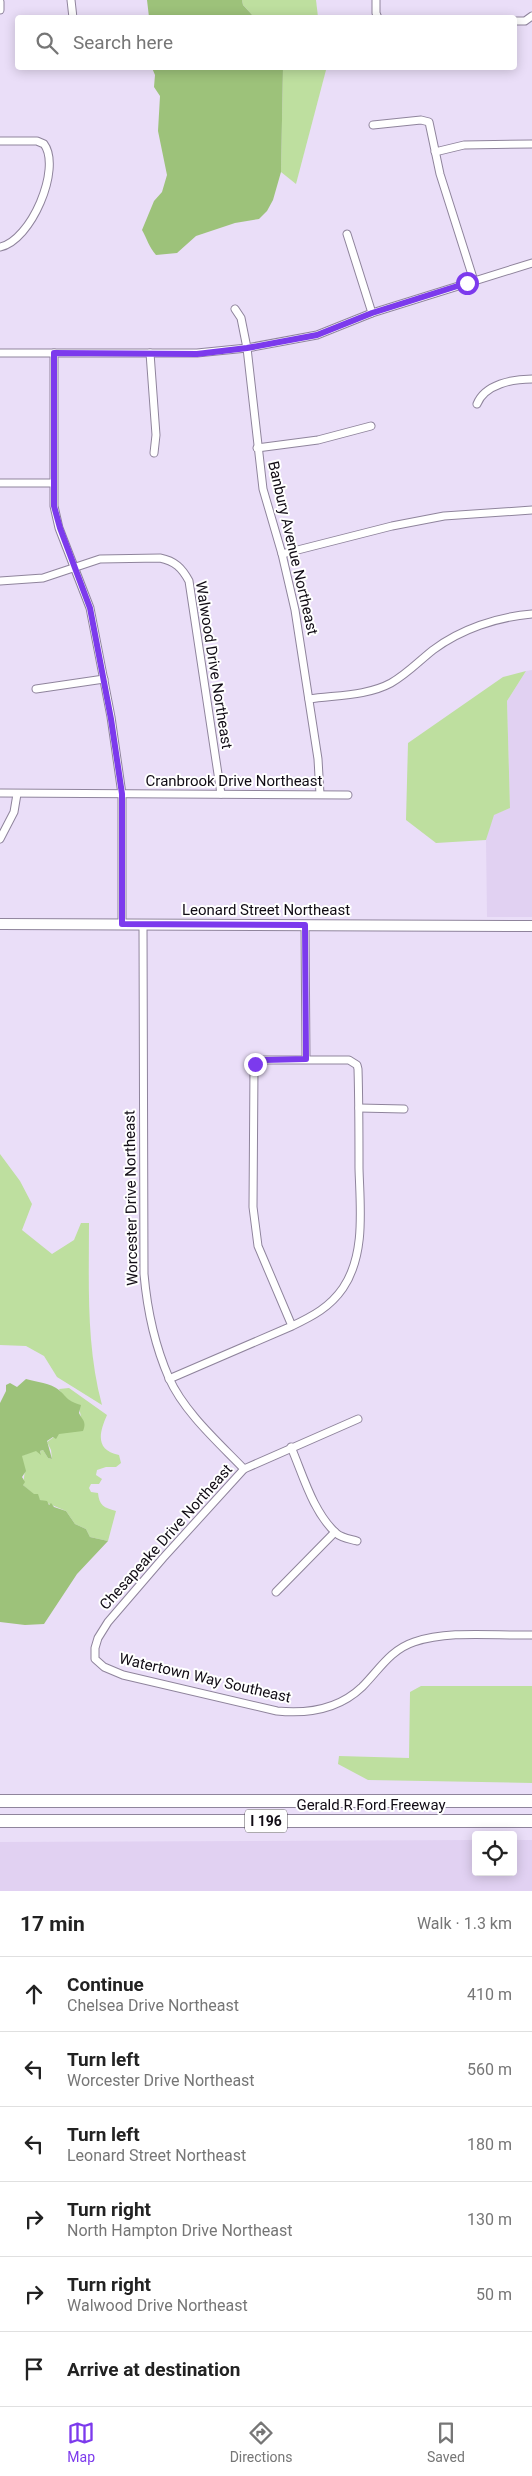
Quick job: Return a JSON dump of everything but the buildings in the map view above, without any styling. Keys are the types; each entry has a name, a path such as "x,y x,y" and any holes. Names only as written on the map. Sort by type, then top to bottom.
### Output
{"highway":[{"name":"Gerald R Ford Freeway","path":"0,1801 532,1801"},
{"name":"Gerald R Ford Freeway","path":"0,1821 532,1821"}],"main road":[{"name":"Leonard Street Northeast","path":"0,924 532,926"}],"street":[{"path":"71,0 73,15"},
{"path":"376,0 377,15"},
{"path":"0,2 0,10"},
{"path":"517,21 525,20 532,16"},
{"path":"373,125 427,120 431,129 440,174 474,281"},
{"path":"0,142 37,142 44,144 48,149 49,157 42,197 30,224 12,243 0,247"},
{"path":"435,152 464,145 532,144"},
{"path":"347,234 372,313"},
{"path":"0,353 197,354 247,348 317,335 372,313 532,263"},
{"name":"Banbury Avenue Northeast","path":"235,309 240,318 247,348 262,489 282,554 293,602 318,759 320,794"},
{"path":"54,353 53,483 56,519 95,624 104,679 122,794 122,924"},
{"path":"150,353 156,435 154,454"},
{"path":"477,404 483,395 494,386 509,381 532,379"},
{"path":"257,448 318,440 371,426"},
{"path":"0,483 53,483"},
{"path":"282,554 392,526 444,516 532,510"},
{"name":"Walwood Drive Northeast","path":"75,567 100,559 160,558 172,561 183,571 189,582 221,794"},
{"path":"0,581 43,578 75,567"},
{"path":"309,699 365,692 382,687 408,672 438,647 458,635 499,619 532,614"},
{"path":"36,689 104,679"},
{"name":"Cranbrook Drive Northeast","path":"0,793 348,795"},
{"path":"0,840 14,812 16,794"},
{"name":"Worcester Drive Northeast","path":"144,924 144,1274 153,1327 169,1379 202,1426 244,1469"},
{"path":"305,925 306,1059"},
{"path":"169,1379 292,1326 331,1303 349,1278 356,1258 360,1231 357,1065 349,1060 264,1060 254,1067 253,1208 255,1232 264,1261 292,1326"},
{"path":"359,1108 404,1109"},
{"name":"Chesapeake Drive Northeast","path":"94,1654 98,1638 122,1604 244,1469 358,1418"},
{"path":"291,1447 317,1506 335,1532 357,1541"},
{"path":"276,1592 335,1532"},
{"name":"Watertown Way Southeast","path":"94,1654 95,1659 104,1667 123,1675 277,1711 293,1713 329,1707 349,1697 362,1687 394,1651 413,1642 440,1636 532,1635"}],"shaded area":[{"path":"147,0 242,0 243,5 252,15 149,15"},
{"path":"242,0 316,0 318,15 252,15 243,5"},
{"path":"153,70 283,70 281,172 273,200 267,211 259,219 235,223 196,236 177,253 156,255 142,230 154,201 162,192 167,175 158,131 160,96 154,87 155,75"},
{"path":"283,70 326,70 296,184 281,172"},
{"path":"532,670 532,917 487,917 486,840 493,815 510,808 507,701 526,671"},
{"path":"526,671 507,701 510,808 494,815 486,840 436,843 406,820 408,743 503,677"},
{"path":"0,1154 20,1181 32,1204 22,1230 52,1254 74,1240 81,1223 89,1223 91,1337 93,1360 102,1405 57,1377 44,1356 26,1346 0,1345"},
{"path":"26,1379 52,1386 70,1401 81,1405 79,1413 84,1421 84,1425 83,1431 59,1434 56,1439 53,1437 47,1441 52,1459 48,1458 43,1450 40,1451 41,1455 36,1451 22,1456 26,1471 22,1477 25,1482 23,1485 34,1494 38,1494 40,1500 47,1501 49,1505 51,1503 54,1507 66,1511 75,1524 86,1529 90,1537 108,1541 77,1574 44,1624 25,1625 0,1622 0,1403 6,1391 6,1385 10,1383 17,1387"},
{"path":"69,1388 107,1415 102,1428 101,1440 106,1449 111,1453 119,1455 121,1463 116,1467 106,1467 97,1470 96,1475 102,1479 99,1484 91,1484 89,1488 91,1492 98,1493 103,1505 108,1509 116,1511 108,1541 90,1537 86,1529 75,1524 66,1511 40,1500 23,1485 25,1470 21,1456 36,1450 41,1454 40,1451 43,1450 48,1458 52,1459 51,1450 47,1442 81,1417 79,1407 63,1396 59,1389"},
{"path":"421,1686 532,1686 532,1783 368,1780 338,1764 339,1756 409,1758 410,1692"},
{"path":"472,1840 472,1876 517,1876 517,1840 532,1840 532,1891 0,1891 0,1842"}],"route":[{"path":"255,1064 264,1060 306,1059 305,925 122,924 122,794 111,719 95,624 88,600 56,519 54,506 54,353 197,354 247,348 317,335 372,313 467,283"}]}
